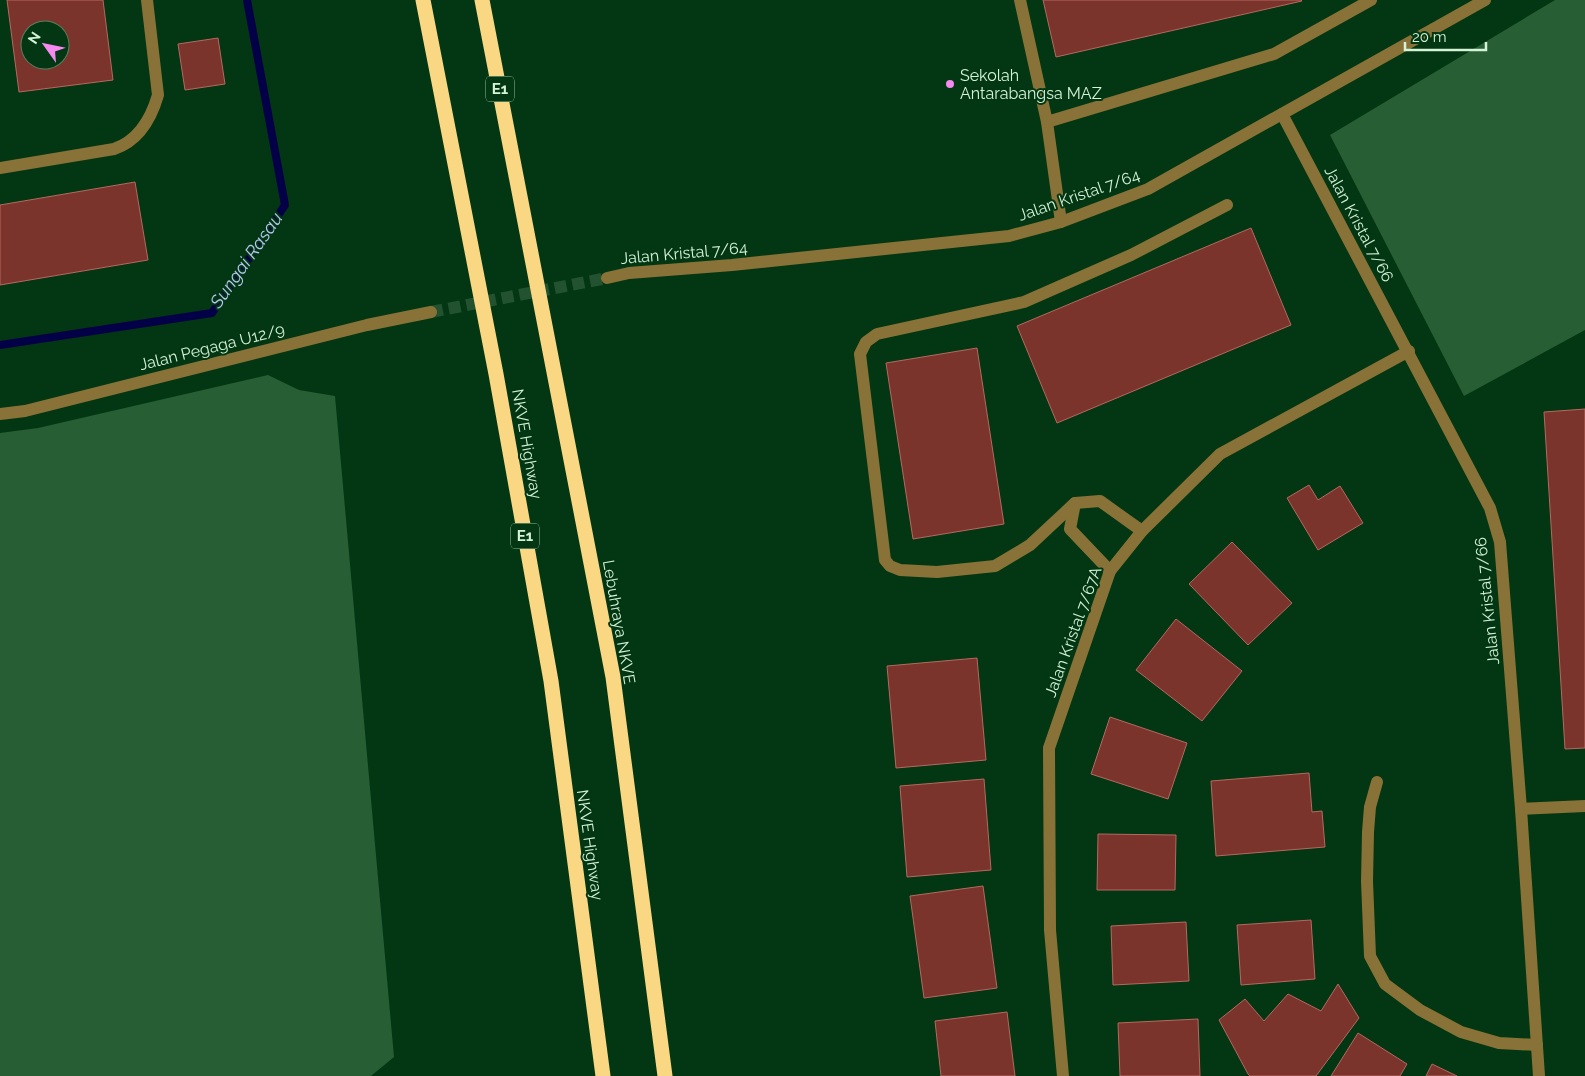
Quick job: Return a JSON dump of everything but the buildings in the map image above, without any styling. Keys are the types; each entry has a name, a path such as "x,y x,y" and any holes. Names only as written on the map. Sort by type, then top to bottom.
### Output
{"highway":[{"name":"NKVE Highway","path":"423,0 496,374 551,681 603,1076"},
{"name":"Lebuhraya NKVE","path":"482,0 613,676 665,1076"}],"street":[{"path":"0,168 114,149 125,145 137,135 147,122 158,95 148,0"},
{"path":"1020,0 1047,122 1061,222"},
{"path":"1047,122 1274,54 1371,0"},
{"name":"Jalan Kristal 7/64","path":"607,278 629,273 732,265 1009,236 1061,222 1148,189 1485,0"},
{"name":"Jalan Kristal 7/66","path":"1282,114 1490,508 1500,542 1539,1076"},
{"path":"1142,531 1100,501 1075,503 1030,546 995,566 937,572 900,570 890,566 885,560 860,354 866,342 877,334 1024,302 1131,255 1227,205"},
{"name":"Jalan Pegaga U12/9","path":"0,414 25,411 367,325 431,312"},
{"name":"Jalan Kristal 7/67A","path":"1063,1076 1050,930 1049,748 1110,570 1142,531 1220,454 1408,351"},
{"path":"1075,503 1070,529 1110,570"},
{"path":"1377,782 1370,807 1368,832 1368,918 1370,956 1385,984 1420,1010 1461,1032 1499,1043 1537,1044"},
{"path":"1521,809 1585,806"}],"green space":[{"path":"1555,0 1585,0 1585,330 1464,396 1330,135"},
{"path":"268,375 299,390 335,396 394,1057 371,1076 0,1076 0,433 38,428"}],"waterway":[{"name":"Sungai Rasau","path":"0,345 212,313 285,205 247,0"}],"tunnel":[{"path":"431,312 607,278"}],"place":[{"name":"Sekolah Antarabangsa MAZ","path":"950,84"}]}
